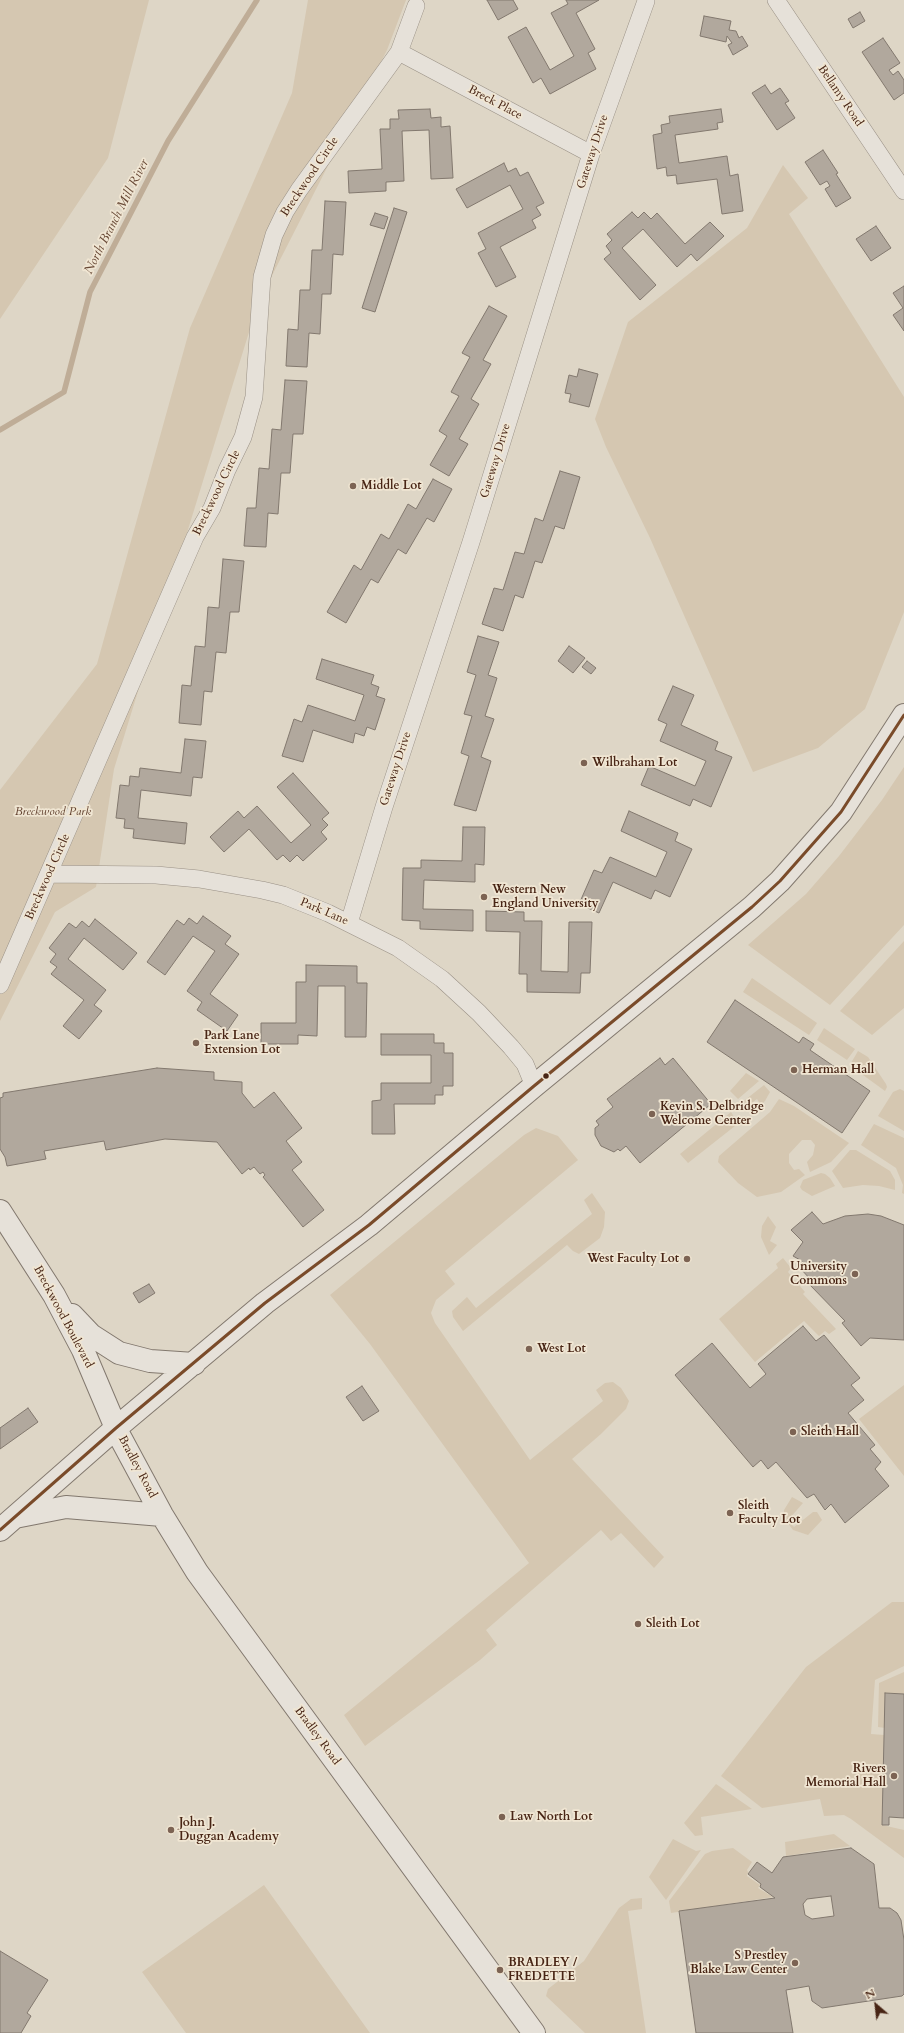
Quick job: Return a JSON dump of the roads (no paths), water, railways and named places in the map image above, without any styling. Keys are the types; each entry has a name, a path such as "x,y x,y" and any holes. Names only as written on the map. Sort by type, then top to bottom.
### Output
{"main road":[{"path":"8,1524 116,1428 194,1364 264,1303 369,1225 534,1086 752,908 780,881 841,812 904,715"},
{"name":"Breckwood Boulevard","path":"0,1211 54,1295 83,1350 116,1428"},
{"path":"54,1295 91,1335 119,1352 150,1361 194,1364"},
{"name":"Bradley Road","path":"116,1428 162,1515 206,1585 534,2033"},
{"path":"8,1524 66,1507 162,1515"}],"street":[{"name":"Bellamy Road","path":"776,0 904,191"},
{"name":"Gateway Drive","path":"349,923 384,807 471,542 591,154 646,1"},
{"name":"Breckwood Circle","path":"0,985 50,874 195,537 212,508 227,470 243,437 254,397 262,277 274,235 299,190 399,52 416,6"},
{"name":"Breck Place","path":"399,52 591,154"},
{"name":"Park Lane","path":"50,874 156,875 234,884 283,895 349,923 398,948 428,968 461,995 525,1064 534,1086"}],"waterway":[{"name":"North Branch Mill River","path":"0,430 64,392 90,292 168,141 257,0"}],"place":[{"name":"Middle Lot","path":"353,486"},
{"name":"Wilbraham Lot","path":"584,763"},
{"name":"Western New England University","path":"484,897"},
{"name":"Park Lane Extension Lot","path":"196,1043"},
{"name":"Herman Hall","path":"794,1070"},
{"name":"Kevin S. Delbridge Welcome Center","path":"652,1114"},
{"name":"West Faculty Lot","path":"687,1259"},
{"name":"University Commons","path":"855,1274"},
{"name":"West Lot","path":"529,1349"},
{"name":"Sleith Hall","path":"793,1432"},
{"name":"Sleith Faculty Lot","path":"730,1513"},
{"name":"Sleith Lot","path":"638,1624"},
{"name":"Rivers Memorial Hall","path":"894,1776"},
{"name":"Law North Lot","path":"502,1817"},
{"name":"John J. Duggan Academy","path":"171,1830"},
{"name":"S Prestley Blake Law Center","path":"795,1963"},
{"name":"BRADLEY / FREDETTE","path":"500,1970"}],"park label":[{"name":"Breckwood Park","path":"53,812"}]}
